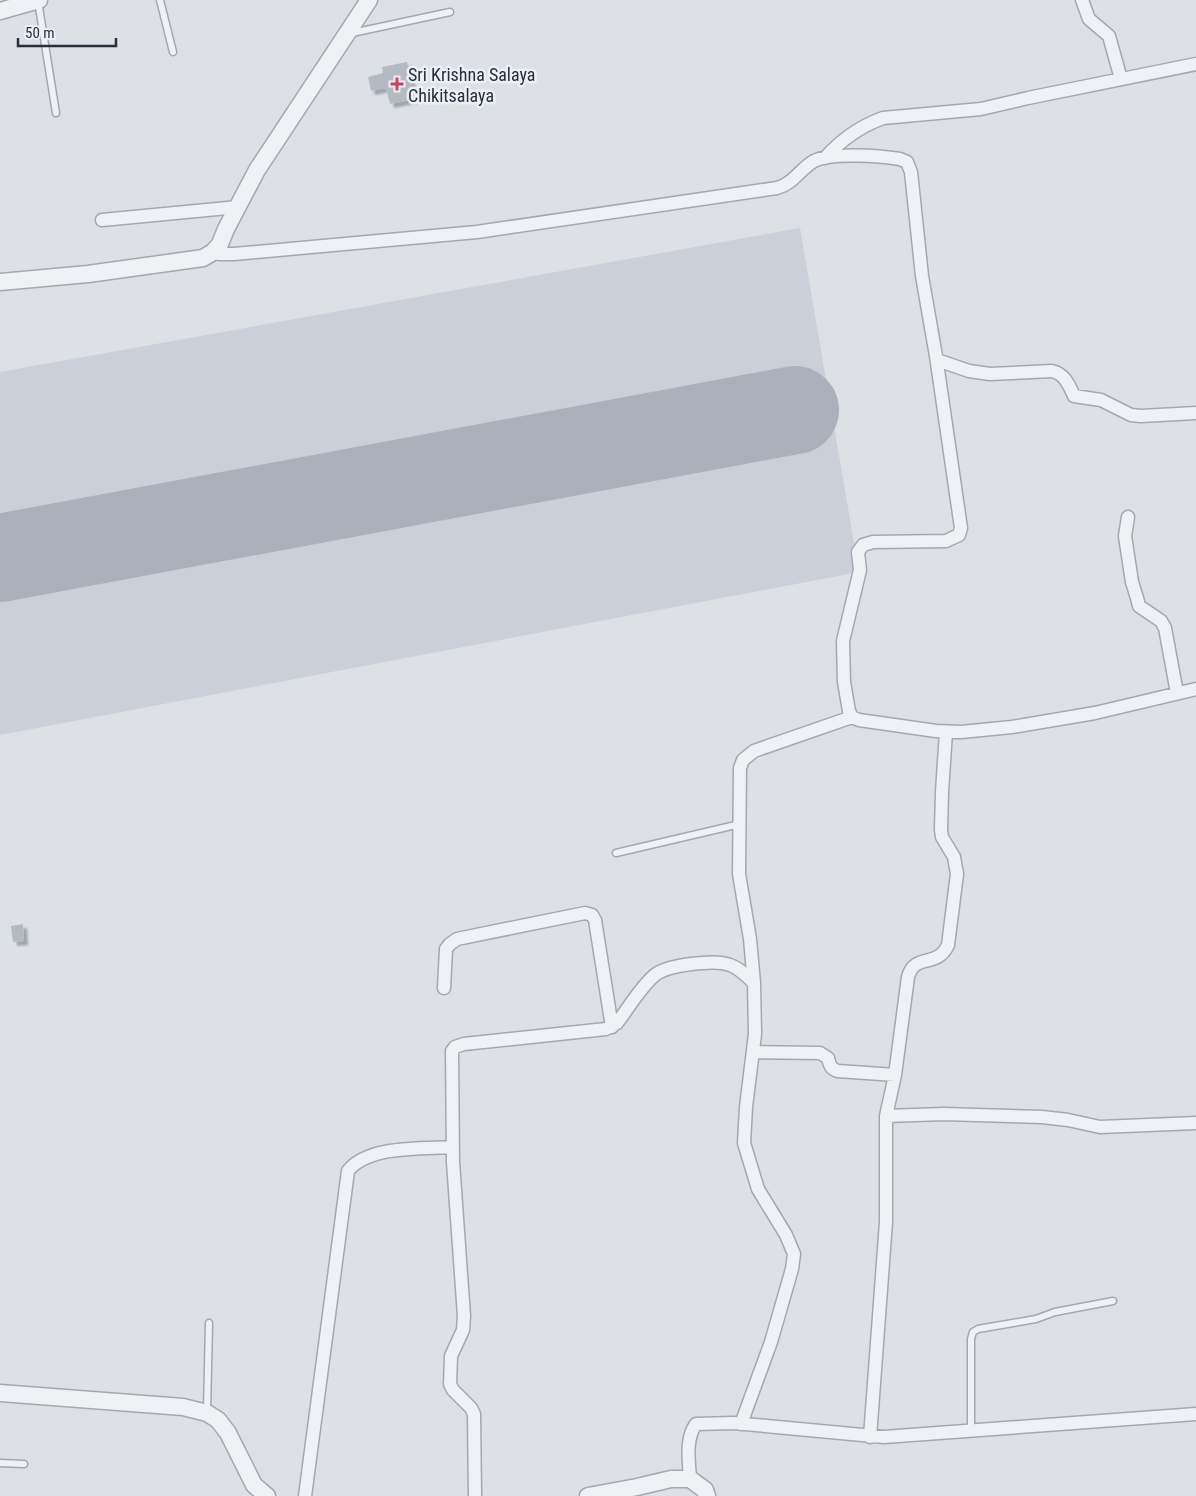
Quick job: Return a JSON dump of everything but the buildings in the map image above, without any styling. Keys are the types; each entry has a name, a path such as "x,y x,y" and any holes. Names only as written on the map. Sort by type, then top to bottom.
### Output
{"street":[{"path":"0,12 38,0"},
{"path":"0,282 88,274 203,258 213,252 220,244 257,170 369,0"},
{"path":"1082,0 1089,19 1109,36 1121,79"},
{"path":"825,158 855,132 883,118 981,109 1196,64"},
{"path":"213,252 218,254 234,254 467,234 777,188 786,186 799,172 815,160 838,156 891,158 907,162 922,276 961,520 961,532 954,539 946,541 873,542 860,547 858,552 860,570 843,641 844,682 849,711 852,717 859,720 946,732 961,732 1095,713 1196,689"},
{"path":"102,220 238,207"},
{"path":"936,360 969,371 990,374 1059,372 1065,378 1074,396 1101,400 1131,415 1196,413"},
{"path":"1128,517 1125,536 1132,582 1139,606 1161,621 1165,628 1177,693"},
{"path":"741,1424 771,1342 792,1269 794,1254 788,1240 758,1190 744,1144 746,1108 755,1034 754,983 750,939 739,874 740,768 743,760 754,751 852,717"},
{"path":"870,1437 886,1222 886,1116 895,1075 908,977 911,967 915,964 940,957 948,945 957,874 954,858 942,837 941,830 946,732"},
{"path":"444,988 446,949 457,939 585,913 592,915 595,920 612,1027"},
{"path":"475,1496 474,1414 471,1408 458,1397 450,1384 451,1356 463,1330 464,1316 453,1147 452,1051 455,1047 464,1044 612,1027 654,975 672,966 727,963 736,967 754,983"},
{"path":"753,1052 820,1053 828,1058 833,1070 895,1075"},
{"path":"886,1116 944,1114 1042,1117 1100,1127 1196,1123"},
{"path":"305,1496 348,1171 354,1163 383,1152 453,1147"},
{"path":"0,1393 183,1407 207,1413 218,1420 228,1433 254,1485 267,1496"},
{"path":"690,1479 689,1442 692,1430 696,1424 741,1424 870,1437 1196,1414"},
{"path":"588,1496 671,1479 690,1479 705,1490 707,1496"}],"lane":[{"path":"38,0 56,113"},
{"path":"160,0 173,52"},
{"path":"346,34 450,12"},
{"path":"616,853 740,824"},
{"path":"971,1430 971,1339 974,1332 978,1329 1036,1319 1055,1312 1113,1301"},
{"path":"207,1413 209,1323"},
{"path":"0,1463 24,1464"}],"shaded area":[{"path":"800,228 859,572 0,735 0,372"}],"runway":[{"path":"0,558 795,410"}],"place":[{"name":"Sri Krishna Salaya Chikitsalaya","path":"397,84"}]}
